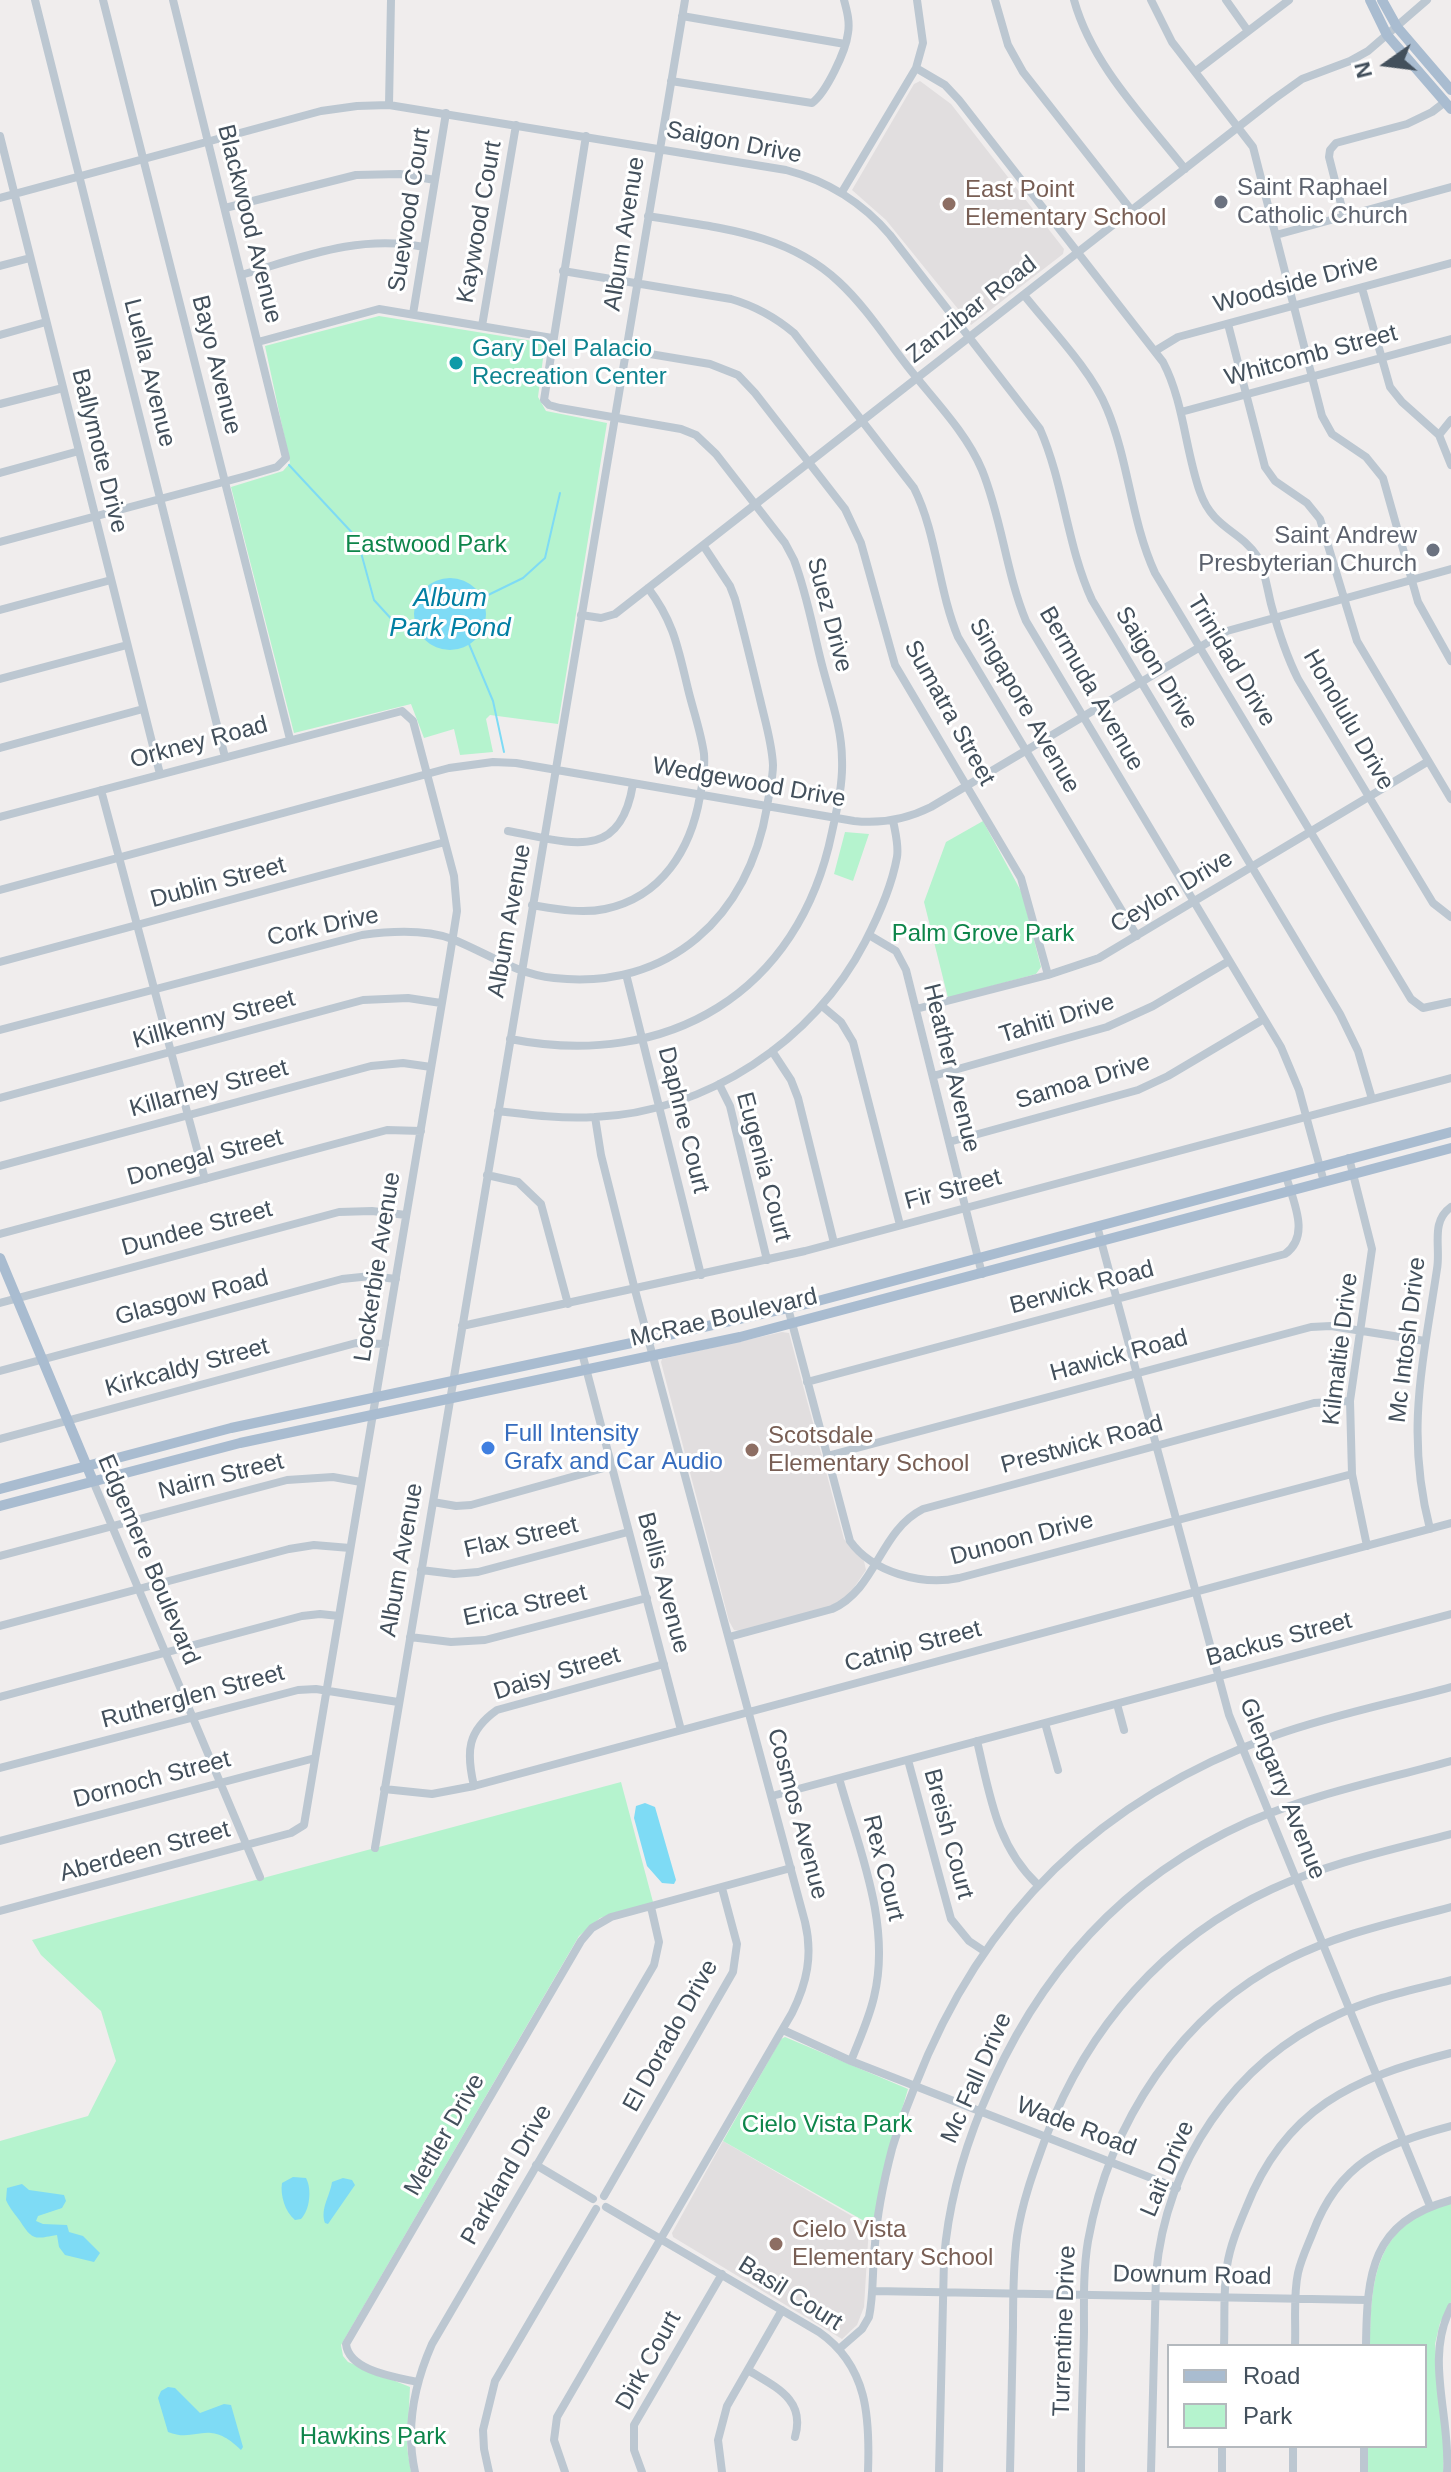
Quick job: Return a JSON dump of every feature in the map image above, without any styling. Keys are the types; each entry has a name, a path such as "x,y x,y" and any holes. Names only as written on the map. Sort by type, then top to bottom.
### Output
{"main road":[{"path":"1370,0 1387,35 1448,105"},
{"path":"1382,0 1397,27 1451,90"},
{"name":"McRae Boulevard","path":"0,1489 231,1428 788,1308 1451,1132"},
{"name":"McRae Boulevard","path":"0,1506 240,1443 792,1324 1451,1148"},
{"name":"Edgemere Boulevard","path":"0,1258 93,1481"},
{"path":"522,1365 525,1382"}],"street":[{"name":"Luella Avenue","path":"35,0 225,757"},
{"name":"Bayo Avenue","path":"103,0 290,739"},
{"name":"Blackwood Avenue","path":"173,0 286,458 277,467 225,482"},
{"path":"389,105 387,69 391,0"},
{"name":"Album Avenue","path":"375,1848 685,0"},
{"path":"671,81 812,103 818,99 845,44 848,24 844,0"},
{"path":"842,192 916,68 923,43 917,0"},
{"path":"995,0 1008,45 1023,72 1132,211"},
{"path":"1074,0 1093,50 1185,169"},
{"path":"1151,0 1172,42 1256,153 1326,426 1339,440 1374,465 1383,478 1420,609 1451,661"},
{"path":"1226,0 1248,31"},
{"path":"1196,71 1289,0"},
{"name":"Zanzibar Road","path":"581,615 610,616 1238,127 1302,79 1357,58 1427,0"},
{"path":"682,16 845,44"},
{"name":"Honolulu Drive","path":"916,68 945,85 959,100 1168,371 1202,497 1221,525 1244,542 1261,564 1286,655 1298,679 1433,903 1451,917"},
{"name":"Saigon Drive","path":"0,198 321,111 389,105 786,170 842,192 882,225 1040,429 1082,578 1098,611 1340,1014 1358,1051 1372,1099"},
{"path":"1344,216 1329,157 1331,148 1336,143 1419,120 1448,105"},
{"name":"Suewood Court","path":"413,314 446,113"},
{"name":"Kaywood Court","path":"482,326 516,125"},
{"name":"Ballymote Drive","path":"0,136 160,774"},
{"name":"Suez Drive","path":"510,1039 571,1047 603,1046 642,1039 698,1019 738,993 771,962 794,933 810,903 824,868 842,769 841,744 802,586 785,543 716,454 696,435 681,429 560,408 544,400 586,136"},
{"path":"225,208 356,175 400,174 435,180"},
{"path":"1276,235 1451,187"},
{"name":"Bermuda Avenue","path":"648,216 752,234 781,244 815,263 853,297 977,458 986,479 1017,600 1034,636 1287,1060 1324,1182"},
{"path":"241,275 351,244 390,241 424,247"},
{"path":"0,266 30,258"},
{"name":"Woodside Drive","path":"1155,351 1178,337 1451,263"},
{"name":"Singapore Avenue","path":"563,271 731,299 757,308 794,333 914,488 924,511 947,607 958,637 1137,936"},
{"path":"1362,288 1388,382 1396,395 1439,435 1451,465"},
{"name":"Trinidad Drive","path":"1024,295 1093,384 1107,407 1148,557 1310,832 1414,1004 1427,1009 1451,1002"},
{"path":"258,342 370,310 413,314 552,338"},
{"path":"0,335 46,322"},
{"path":"1228,324 1265,467 1275,481 1307,503 1320,519 1351,628 1364,655 1451,799"},
{"name":"Whitcomb Street","path":"1181,412 1451,339"},
{"name":"Sumatra Street","path":"626,350 710,364 738,375 854,523 891,656 1021,878 1048,975"},
{"path":"0,404 63,388"},
{"path":"1439,435 1451,420"},
{"path":"0,473 79,451"},
{"path":"0,542 225,482"},
{"name":"Cork Drive","path":"0,1030 362,935 419,933 453,940 521,972 582,980 626,974 678,952 703,934 720,916 734,899 751,868 760,842 773,764 735,599 703,545"},
{"name":"Wedgewood Drive","path":"0,890 467,764 493,762 556,771 835,818 874,823 893,820 923,811 1227,631 1451,569"},
{"path":"0,610 111,580"},
{"path":"532,905 593,911 613,907 644,893 666,874 683,852 691,834 700,795 704,754 673,628 648,588"},
{"path":"0,679 127,645"},
{"path":"0,748 143,709"},
{"name":"Orkney Road","path":"0,817 397,710 408,714"},
{"name":"Lockerbie Avenue","path":"299,1829 304,1825 453,940 456,888 428,775 413,721 408,714"},
{"name":"Ceylon Drive","path":"916,1009 1088,962 1137,936 1427,762"},
{"path":"508,831 583,843 605,837 625,818 633,784"},
{"path":"101,790 205,1179"},
{"path":"498,1111 595,1117 659,1107 692,1096 752,1066 822,1006 851,968 869,935 897,856 893,820"},
{"name":"Dublin Street","path":"0,962 445,842"},
{"name":"Heather Avenue","path":"869,935 891,946 900,957 916,1009 982,1274"},
{"name":"Tahiti Drive","path":"933,1076 1096,1032 1153,1006 1229,961"},
{"name":"Daphne Court","path":"626,974 701,1275"},
{"name":"Killkenny Street","path":"0,1098 363,1000 408,998 441,1003"},
{"path":"822,1006 841,1022 853,1042 900,1225"},
{"name":"Samoa Drive","path":"949,1142 1138,1090 1168,1076 1264,1019"},
{"path":"772,1051 791,1080 798,1098 834,1243"},
{"name":"Killarney Street","path":"0,1166 381,1064 431,1067"},
{"name":"Fir Street","path":"462,1326 767,1260 1451,1078"},
{"name":"Eugenia Court","path":"719,1084 730,1106 767,1260"},
{"name":"Cosmos Avenue","path":"565,2472 554,2440 557,2417 783,2030 805,1985 809,1956 808,1933 648,1340 601,1155 595,1117"},
{"name":"Donegal Street","path":"0,1234 387,1130 421,1131"},
{"name":"Kilmaltie Drive","path":"1349,1158 1372,1249 1350,1401 1352,1474 1367,1546"},
{"path":"487,1175 518,1182 541,1204 568,1304"},
{"name":"Berwick Road","path":"807,1382 1285,1254 1294,1246 1300,1233 1286,1176"},
{"name":"Mc Intosh Drive","path":"1430,1529 1416,1440 1417,1400 1439,1257 1437,1227 1441,1216 1451,1207"},
{"name":"Dundee Street","path":"0,1303 339,1212 372,1211 406,1215"},
{"name":"Glengarry Avenue","path":"1097,1226 1218,1677 1242,1748 1430,2206"},
{"name":"Glasgow Road","path":"0,1371 342,1279 371,1276 396,1279"},
{"name":"Dunoon Drive","path":"788,1308 850,1541 859,1552 909,1578 929,1581 950,1579 1352,1474"},
{"name":"Hawick Road","path":"827,1456 1311,1327 1360,1330 1425,1341"},
{"name":"Kirkcaldy Street","path":"0,1439 356,1343 385,1344"},
{"name":"Bellis Avenue","path":"582,1353 681,1730"},
{"name":"Prestwick Road","path":"729,1637 839,1606 856,1593 899,1525 923,1509 1314,1403 1350,1401"},
{"path":"433,1502 471,1505 611,1466"},
{"name":"Nairn Street","path":"0,1556 287,1480 333,1477 361,1482"},
{"name":"Edgemere Boulevard","path":"93,1481 260,1877"},
{"name":"Catnip Street","path":"384,1789 432,1794 474,1786 1451,1523"},
{"name":"Flax Street","path":"421,1570 454,1574 478,1572 628,1532"},
{"path":"0,1626 289,1549 314,1545 350,1548"},
{"name":"Erica Street","path":"410,1637 451,1642 485,1640 647,1598"},
{"path":"0,1697 313,1614 339,1616"},
{"name":"Backus Street","path":"772,1796 1451,1614"},
{"name":"Daisy Street","path":"474,1786 468,1759 472,1738 480,1724 497,1710 664,1664"},
{"path":"839,2349 862,2329 869,2317 875,2244 893,2146 945,2015 984,1951 1038,1885 1064,1859 1119,1815 1190,1772 1242,1748 1305,1726 1451,1687"},
{"name":"Rutherglen Street","path":"0,1768 288,1691 308,1689 398,1702"},
{"path":"1117,1704 1124,1730"},
{"path":"1045,1723 1058,1770"},
{"path":"977,1741 1002,1837 1018,1865 1038,1885"},
{"name":"Dornoch Street","path":"0,1841 315,1758"},
{"name":"Breish Court","path":"908,1760 951,1919 969,1941 984,1951"},
{"name":"Mc Fall Drive","path":"939,2472 943,2291 950,2213 965,2151 1002,2059 1055,1974 1090,1932 1135,1891 1180,1859 1227,1832 1318,1796 1451,1761"},
{"name":"Rex Court","path":"839,1778 874,1903 879,1934 875,1995 851,2061"},
{"name":"Aberdeen Street","path":"0,1911 247,1846 299,1829"},
{"path":"1010,2472 1013,2293 1023,2204 1046,2137 1078,2067 1102,2029 1169,1955 1212,1923 1249,1901 1336,1864 1451,1834"},
{"path":"651,1907 791,1868"},
{"name":"El Dorado Drive","path":"604,2196 733,1972 737,1944 722,1888"},
{"name":"Parkland Drive","path":"415,2472 411,2435 417,2382 432,2344 654,1965 659,1942 651,1907"},
{"name":"Mettler Drive","path":"417,2382 387,2375 356,2361 348,2355 347,2342 581,1941 603,1920 651,1907"},
{"name":"Turrentine Drive","path":"1081,2472 1085,2294 1090,2232 1112,2163 1148,2086 1188,2035 1216,2007 1253,1980 1322,1944 1451,1907"},
{"name":"Lait Drive","path":"1151,2472 1159,2248 1177,2188 1209,2122 1241,2081 1294,2037 1349,2009 1451,1980"},
{"name":"Wade Road","path":"783,2030 851,2061 1177,2188"},
{"path":"1224,2344 1227,2267 1234,2239 1253,2191 1271,2156 1312,2111 1344,2089 1376,2074 1451,2053"},
{"path":"1295,2344 1300,2265 1321,2212 1333,2191 1362,2161 1403,2140 1451,2126"},
{"path":"536,2165 593,2199 601,2208"},
{"path":"489,2472 483,2430 495,2381 607,2201 604,2196 598,2195 593,2199"},
{"path":"1366,2344 1369,2284 1387,2237 1402,2221 1430,2206 1451,2200"},
{"name":"Basil Court","path":"601,2208 722,2274 824,2335 839,2349 851,2366 865,2397 869,2426 868,2472"},
{"name":"Dirk Court","path":"642,2472 634,2450 634,2425 722,2274"},
{"name":"Downum Road","path":"873,2291 1366,2300"},
{"path":"1447,2472 1450,2445 1448,2400 1439,2343 1451,2307"},
{"path":"722,2472 718,2440 722,2418 782,2310"},
{"path":"748,2370 789,2397 798,2419 795,2437"},
{"path":"1222,2448 1222,2472"},
{"path":"1293,2448 1293,2472"},
{"path":"1364,2448 1364,2472"}],"shaded area":[{"name":"East Point Elementary School","path":"920,81 951,104 1064,249 1063,254 971,325 886,220 852,190 914,84"},
{"name":"Scotsdale Elementary School","path":"789,1333 844,1539 864,1561 866,1570 849,1595 831,1606 740,1631 734,1630 729,1621 661,1362 662,1359"},
{"name":"Cielo Vista Elementary School","path":"723,2141 869,2226 864,2307 857,2325 842,2339 673,2237 672,2233"}],"green space":[{"name":"Eastwood Park","path":"379,316 545,343 538,397 546,411 607,423 558,724 490,715 486,719 493,752 460,755 454,729 424,738 411,704 294,733 231,487 283,471 290,463 265,346"},
{"name":"Palm Grove Park","path":"983,821 1022,893 1041,967 1036,974 948,998 924,902 946,842"},
{"path":"845,832 869,834 853,881 834,874"},
{"name":"Hawkins Park","path":"621,1782 653,1902 600,1918 579,1936 341,2345 348,2362 410,2387 407,2447 411,2472 0,2472 0,2141 88,2116 116,2061 101,2011 41,1955 32,1940"},
{"name":"Cielo Vista Park","path":"785,2037 908,2089 883,2173 873,2226 723,2141 781,2039"},
{"path":"1451,2203 1451,2302 1440,2323 1435,2344 1445,2437 1443,2472 1367,2472 1368,2448 1427,2448 1427,2344 1370,2344 1372,2298 1382,2256 1406,2224 1426,2212"}],"water":[{"name":"Album Park Pond","path":"450,578 476,588 486,614 476,640 450,650 424,640 414,614 424,588"},
{"path":"645,1803 655,1807 676,1880 674,1884 662,1883 647,1866 634,1818 636,1806"},
{"path":"293,2177 306,2178 309,2193 304,2215 295,2220 286,2208 282,2193 282,2183"},
{"path":"343,2178 352,2180 355,2185 328,2224 325,2223 324,2208 332,2182"},
{"path":"22,2184 29,2190 64,2195 66,2201 62,2208 38,2216 36,2221 67,2225 69,2232 83,2236 100,2253 94,2262 65,2255 59,2247 57,2235 39,2238 28,2232 6,2200 7,2188"},
{"path":"168,2387 175,2388 200,2413 224,2404 231,2405 243,2447 241,2450 229,2440 211,2433 178,2435 168,2432 158,2398 161,2391"}],"waterway":[{"path":"289,465 357,538 374,600 395,623 415,623"},
{"path":"482,598 523,578 545,558 560,493"},
{"path":"469,644 493,701 504,752"}],"place":[{"name":"Saint Raphael Catholic Church","path":"1221,202"},
{"name":"East Point Elementary School","path":"949,204"},
{"name":"Gary Del Palacio Recreation Center","path":"456,363"},
{"name":"Saint Andrew Presbyterian Church","path":"1433,550"},
{"name":"Full Intensity Grafx and Car Audio","path":"488,1448"},
{"name":"Scotsdale Elementary School","path":"752,1450"},
{"name":"Cielo Vista Elementary School","path":"776,2244"}]}
